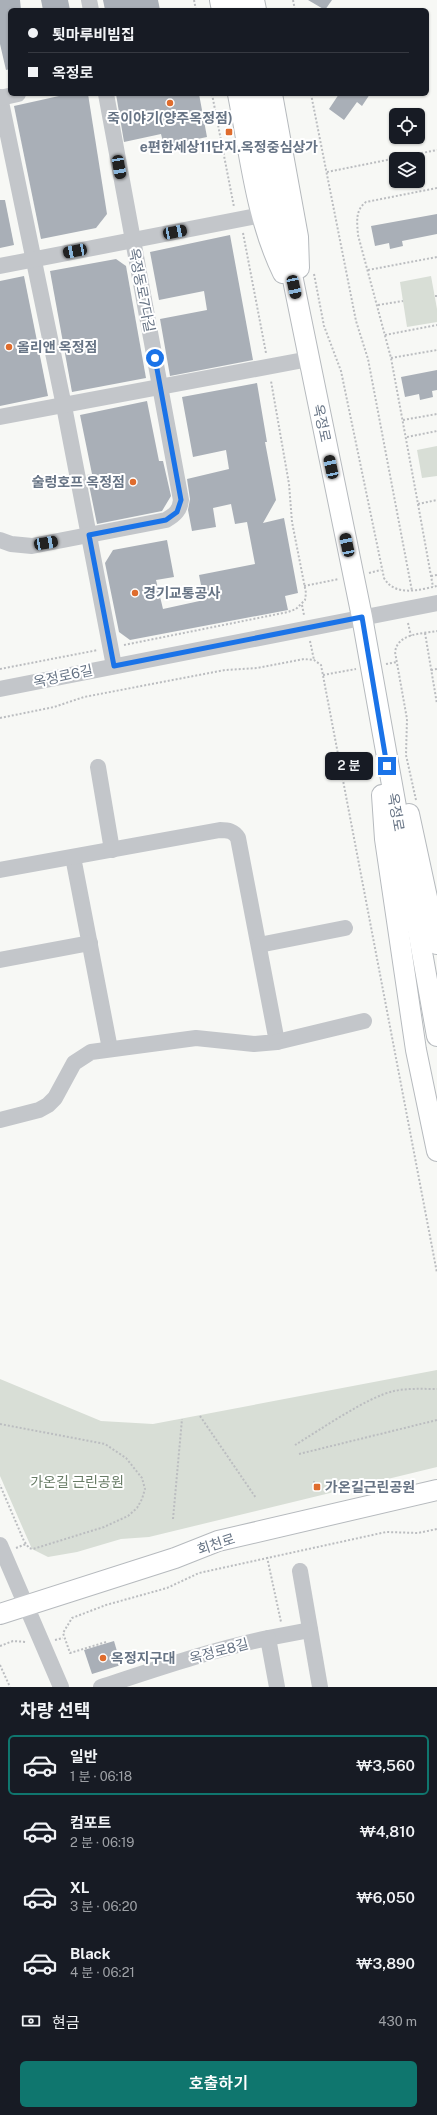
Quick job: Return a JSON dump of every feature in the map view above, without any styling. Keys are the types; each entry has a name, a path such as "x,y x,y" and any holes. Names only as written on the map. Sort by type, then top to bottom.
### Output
{"main road":[{"path":"238,96 262,215 272,250 297,302"},
{"name":"옥정로","path":"255,96 362,617 384,751 437,1036"},
{"path":"272,96 298,237 297,302"},
{"path":"384,751 404,796 437,944"},
{"path":"384,751 382,812 385,839 416,1050 437,1151"},
{"name":"회천로","path":"0,1614 175,1558 218,1541 437,1490"}],"street":[{"name":"옥정동로7다길","path":"89,535 166,520 177,512 181,500 106,96"},
{"path":"0,98 64,406 114,666"},
{"path":"0,266 262,215"},
{"path":"0,418 309,359"},
{"path":"0,540 11,544 32,546 89,535"},
{"name":"옥정로6길","path":"0,689 437,603"},
{"path":"98,767 112,850"},
{"path":"0,870 220,830 231,831 236,834 260,945 277,1042"},
{"path":"73,857 110,1049"},
{"path":"260,945 345,928"},
{"path":"0,960 90,943"},
{"path":"0,1120 39,1110 48,1105 55,1098 74,1063 91,1052 196,1038 254,1044 277,1042 364,1021"},
{"path":"0,1545 62,1687"},
{"path":"300,1571 320,1687"},
{"path":"286,1630 306,1641 315,1658"},
{"path":"268,1638 286,1630 310,1630"},
{"name":"옥정로8길","path":"101,1687 166,1666 268,1638 277,1687"}],"path":[{"path":"212,96 231,200 236,212"},
{"path":"311,96 356,321 368,360 412,591"},
{"path":"327,172 437,150"},
{"path":"433,587 407,437 378,305 358,235 357,218 359,207 366,202 437,188"},
{"path":"243,232 266,353"},
{"path":"368,270 437,257"},
{"path":"314,272 324,326 341,371 381,570 387,583 402,591 412,591 437,586"},
{"path":"378,305 403,300"},
{"path":"385,335 436,325"},
{"path":"390,358 437,350"},
{"path":"117,646 288,612 296,609 305,600 306,593 292,522 290,484 270,376"},
{"path":"403,420 437,414"},
{"path":"407,437 437,431"},
{"path":"418,504 437,500"},
{"path":"431,576 437,575"},
{"path":"416,801 406,755 405,740 408,729 395,652 396,646 404,638 437,631"},
{"path":"425,633 437,704"},
{"path":"0,669 101,649"},
{"path":"0,718 54,707 84,697 225,670 257,668 304,659 314,660 321,665 437,1273"},
{"path":"431,670 437,669"},
{"path":"295,1445 364,1405 392,1391 406,1389 437,1389"},
{"path":"200,1416 256,1498"},
{"path":"173,1519 182,1419"},
{"path":"299,1454 437,1420"},
{"path":"0,1424 105,1444 126,1458 142,1478 145,1490 137,1508 128,1516 104,1526 42,1547 29,1548 24,1541 0,1485"},
{"path":"314,1481 314,1487"},
{"path":"106,1642 70,1653 63,1633 72,1618 106,1605 167,1588 199,1573 386,1532 418,1533 437,1529"},
{"path":"267,1557 286,1630"},
{"path":"0,1646 19,1640 28,1643"},
{"path":"0,1665 10,1687"}],"green space":[{"path":"431,276 437,309 437,322 407,327 400,282"},
{"path":"437,446 437,476 422,478 417,450"},
{"name":"가온길 근린공원","path":"437,1370 437,1467 149,1537 121,1539 77,1552 48,1557 32,1549 0,1476 0,1379 101,1421 153,1424"}],"building":[{"path":"0,0 20,0 21,8 8,8 8,70 6,70 0,44"},
{"path":"41,0 68,0 70,8 43,8"},
{"path":"103,0 158,0 160,8 105,8"},
{"path":"308,0 332,0 326,8 322,8"},
{"path":"59,96 88,96 107,214 96,228 41,239 14,106"},
{"path":"116,96 199,96 207,137 164,146 161,134 124,142"},
{"path":"338,96 369,96 362,106 357,102 344,120 329,109"},
{"path":"0,200 5,200 14,245 0,248"},
{"path":"437,214 437,234 402,241 403,246 390,249 389,243 375,246 371,226"},
{"path":"230,235 253,360 170,376 160,319 207,310 204,291 159,300 150,252"},
{"path":"116,259 126,266 146,378 72,392 50,271"},
{"path":"24,276 48,396 0,406 0,281"},
{"path":"437,370 437,390 432,391 433,397 420,400 419,394 405,397 401,377"},
{"path":"257,383 267,442 265,442 276,500 263,523 284,518 298,593 285,596 288,610 130,640 119,632 105,563 113,550 167,540 174,577 156,580 163,609 204,600 199,575 255,564 247,522 235,524 231,504 213,508 216,527 192,531 188,510 190,499 187,479 229,469 226,450 193,457 182,397"},
{"path":"147,401 159,461 163,461 171,496 162,511 97,524 87,475 92,474 80,415"},
{"name":"옥정지구대","path":"114,1641 121,1665 92,1674 84,1650"}],"place":[{"name":"죽이야기(양주옥정점)","path":"170,103"},
{"name":"e편한세상11단지.옥정중심상가","path":"229,132"},
{"name":"올리앤 옥정점","path":"9,347"},
{"name":"술렁호프 옥정점","path":"133,482"},
{"name":"경기교통공사","path":"135,593"},
{"name":"가온길근린공원","path":"317,1487"},
{"name":"옥정지구대","path":"103,1658"}],"route":[{"path":"155,358 181,500 177,512 166,520 89,535 114,666 362,617 387,766"}]}
